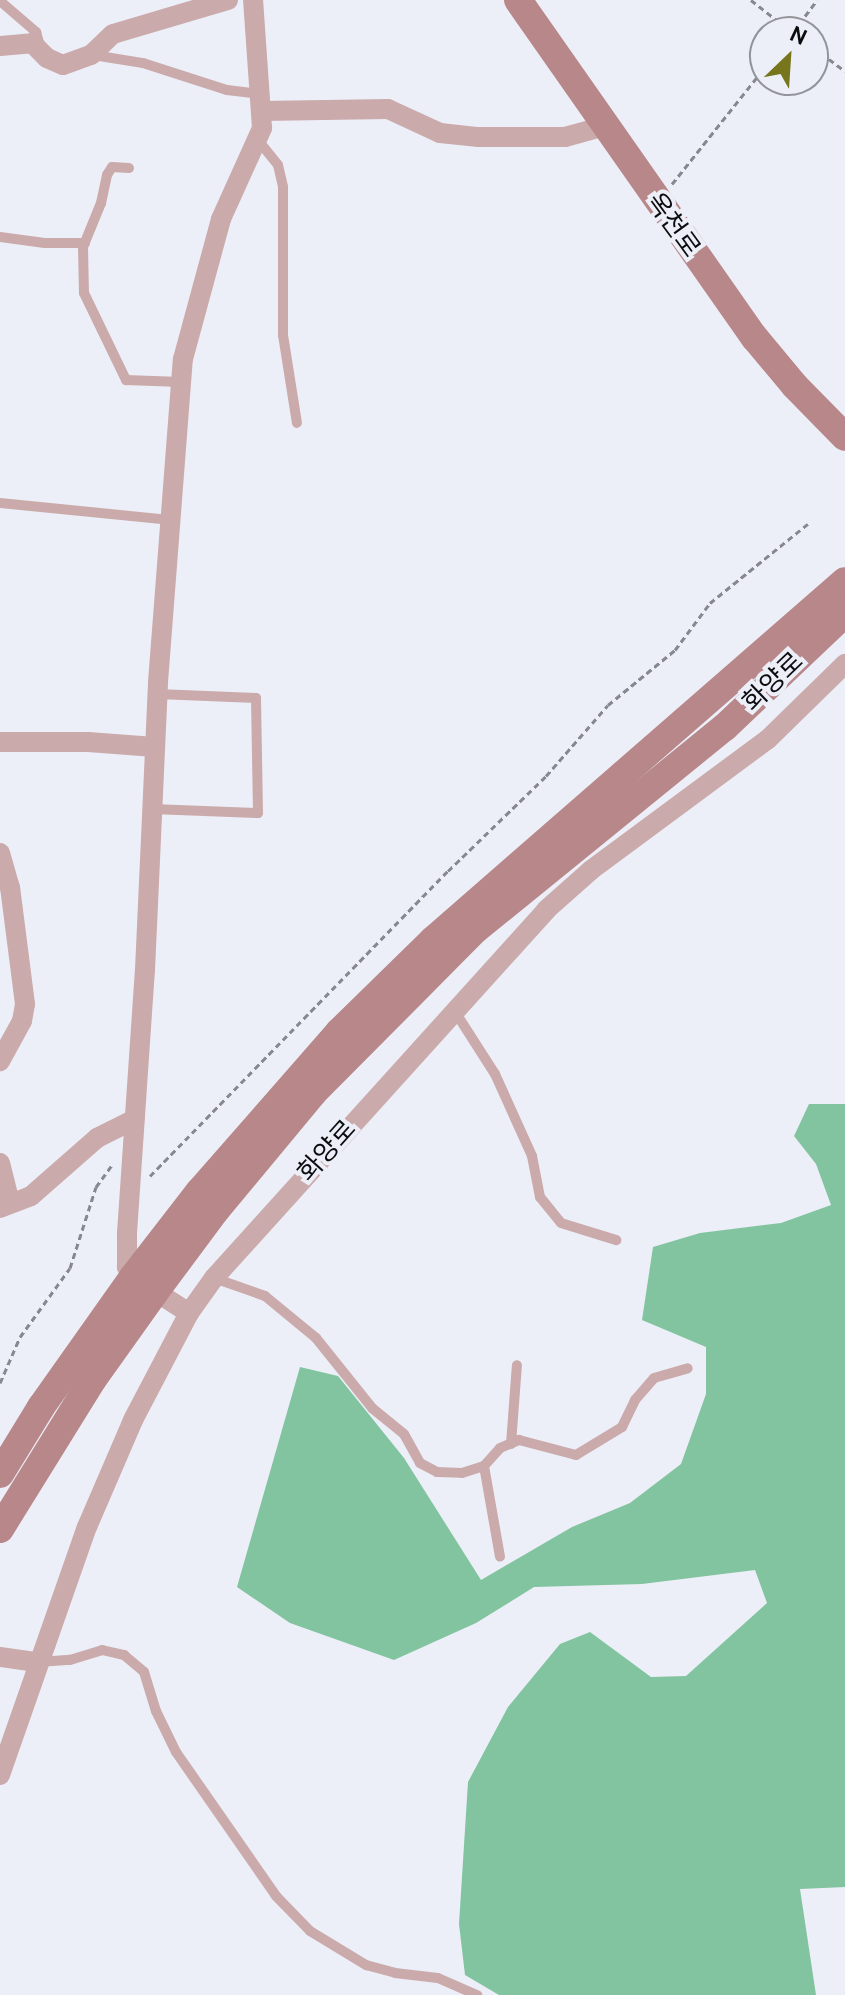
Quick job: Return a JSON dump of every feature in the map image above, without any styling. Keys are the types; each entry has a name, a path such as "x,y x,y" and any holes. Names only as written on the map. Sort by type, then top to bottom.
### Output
{"main road":[{"name":"옥천로","path":"518,0 656,201 755,338 795,386 845,437"},
{"path":"795,386 845,420"},
{"path":"795,386 821,428 845,454"},
{"path":"739,673 750,651 845,561"},
{"name":"화양로","path":"0,1529 93,1379 144,1285 209,1181 349,1022 433,940 845,581"},
{"name":"화양로","path":"0,1474 41,1407 144,1285 369,1033 517,894 725,727 845,613"}],"street":[{"path":"0,46 32,43 63,65 91,55 113,34 184,6 228,0"},
{"path":"189,1313 144,1285 127,1267 130,1189 157,694 183,359 203,296 221,219 262,128 253,0"},
{"path":"262,102 388,109 440,133 479,137 565,137 605,126"},
{"name":"화양로","path":"0,1775 37,1662 87,1527 133,1420 189,1313 214,1278 524,932 591,870 767,740 845,664"},
{"path":"0,742 88,742 155,747"},
{"path":"0,853 10,887 25,1004 22,1021 0,1061"},
{"path":"0,1163 5,1205 31,1196 97,1138 135,1119"},
{"path":"0,1657 37,1662"}],"lane":[{"path":"0,1 36,32 41,52"},
{"path":"91,55 143,63 262,102"},
{"path":"257,139 278,165 283,187 283,335 297,423"},
{"path":"129,168 112,167 85,243 81,269 84,293 126,380 181,382"},
{"path":"0,237 45,243 85,243"},
{"path":"0,503 169,520"},
{"path":"152,809 258,813 256,698 157,694"},
{"path":"454,1010 495,1074 532,1156 540,1197 561,1223 616,1240"},
{"path":"214,1278 265,1296 316,1338 372,1408 404,1434 420,1463 437,1472 462,1473 484,1466 500,1448 519,1440 576,1455 622,1427 635,1400 654,1378 688,1368"},
{"path":"511,1444 517,1365"},
{"path":"484,1466 500,1557"},
{"path":"37,1662 70,1660 102,1650 124,1655 144,1672 156,1711 176,1752 276,1896 310,1931 366,1965 395,1973 438,1978 477,1995"}],"path":[{"path":"751,0 772,16"},
{"path":"804,16 817,0"},
{"path":"656,201 682,174 749,88"},
{"path":"130,1189 160,1169 448,871 546,776 608,705 675,650 710,603 810,522"},
{"path":"0,1383 20,1337 70,1268 96,1187 114,1162 133,1154"}],"green space":[{"path":"809,1104 845,1104 845,1887 800,1889 816,1995 499,1995 465,1975 459,1924 468,1782 508,1707 560,1644 590,1632 651,1677 686,1676 767,1603 755,1570 642,1584 534,1587 476,1623 394,1660 290,1623 237,1587 300,1367 338,1376 404,1458 481,1580 572,1527 630,1503 681,1464 706,1394 706,1347 642,1320 653,1247 700,1233 781,1223 831,1205 816,1164 794,1136"}]}
